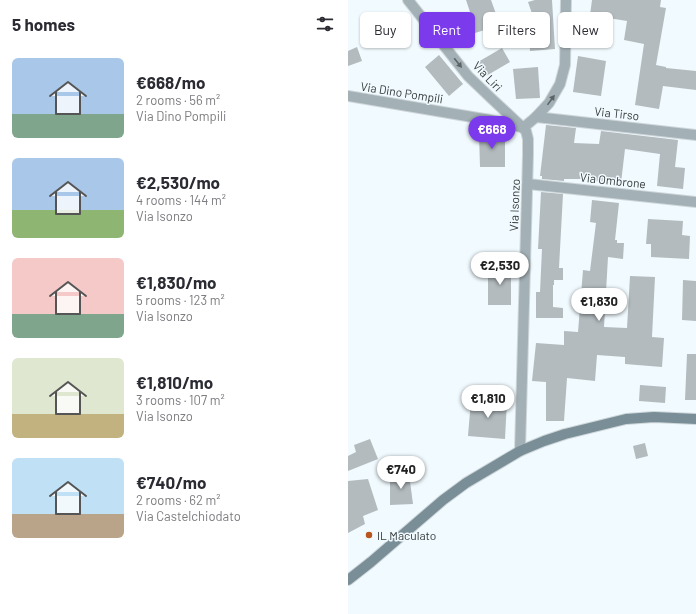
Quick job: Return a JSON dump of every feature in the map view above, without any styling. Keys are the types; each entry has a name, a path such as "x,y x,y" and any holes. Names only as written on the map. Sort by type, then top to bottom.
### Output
{"street":[{"name":"Via Liri","path":"408,0 468,76 523,128"},
{"path":"523,128 550,103 562,78 564,65 566,0"},
{"name":"Via Dino Pompili","path":"348,96 490,120 523,128"},
{"name":"Via Tirso","path":"536,117 696,135"},
{"name":"Via Isonzo","path":"520,451 528,184 528,139 526,131 523,128"},
{"name":"Via Ombrone","path":"528,184 696,202"},
{"path":"348,580 454,491 520,451 565,434 626,420 654,417 696,418"}],"building":[{"path":"466,0 491,0 495,12 483,12 483,30 475,33 475,12 470,12"},
{"path":"535,0 552,0 555,49 530,51 530,48 550,48 550,12 531,12 528,2"},
{"path":"592,0 661,0 660,7 666,8 656,65 666,68 696,71 696,90 663,86 659,109 635,105 644,44 624,40 627,21 613,19 613,12 590,12"},
{"path":"357,47 362,61 348,66 348,51"},
{"path":"502,48 510,62 486,76 478,62"},
{"path":"439,55 463,84 449,96 425,67"},
{"path":"578,56 606,61 601,96 573,92"},
{"path":"538,67 540,98 516,99 513,69"},
{"path":"546,125 576,128 574,143 599,144 601,131 678,140 675,167 685,168 683,189 657,186 660,154 625,149 621,183 594,181 594,179 564,179 564,181 542,179 542,176 540,176"},
{"path":"479,134 505,134 505,167 480,167"},
{"path":"541,192 563,194 559,268 563,268 563,280 554,280 553,307 563,308 563,318 536,318 536,292 540,292 542,249 538,249"},
{"path":"592,200 619,203 615,240 617,240 617,243 624,243 623,259 608,257 604,327 627,328 630,276 655,277 652,337 664,338 662,367 625,364 625,357 597,355 595,381 567,378 564,421 546,421 546,382 532,381 536,343 564,345 564,331 578,332 583,270 590,271 596,223 590,222"},
{"path":"648,219 683,221 682,235 690,236 689,259 651,257 651,244 646,244"},
{"path":"488,266 511,266 511,305 488,305"},
{"path":"683,280 696,281 696,321 682,320"},
{"path":"687,354 696,354 696,400 685,400"},
{"path":"640,385 666,387 665,403 639,401"},
{"path":"471,400 507,401 505,439 468,436"},
{"path":"370,439 378,459 348,471 348,456 356,452 354,445"},
{"path":"645,443 648,456 636,459 633,446"},
{"path":"409,474 413,504 390,505 390,476"},
{"path":"368,479 378,510 363,516 365,524 348,533 348,481"}],"place":[{"name":"IL Maculato","path":"369,535"}]}
